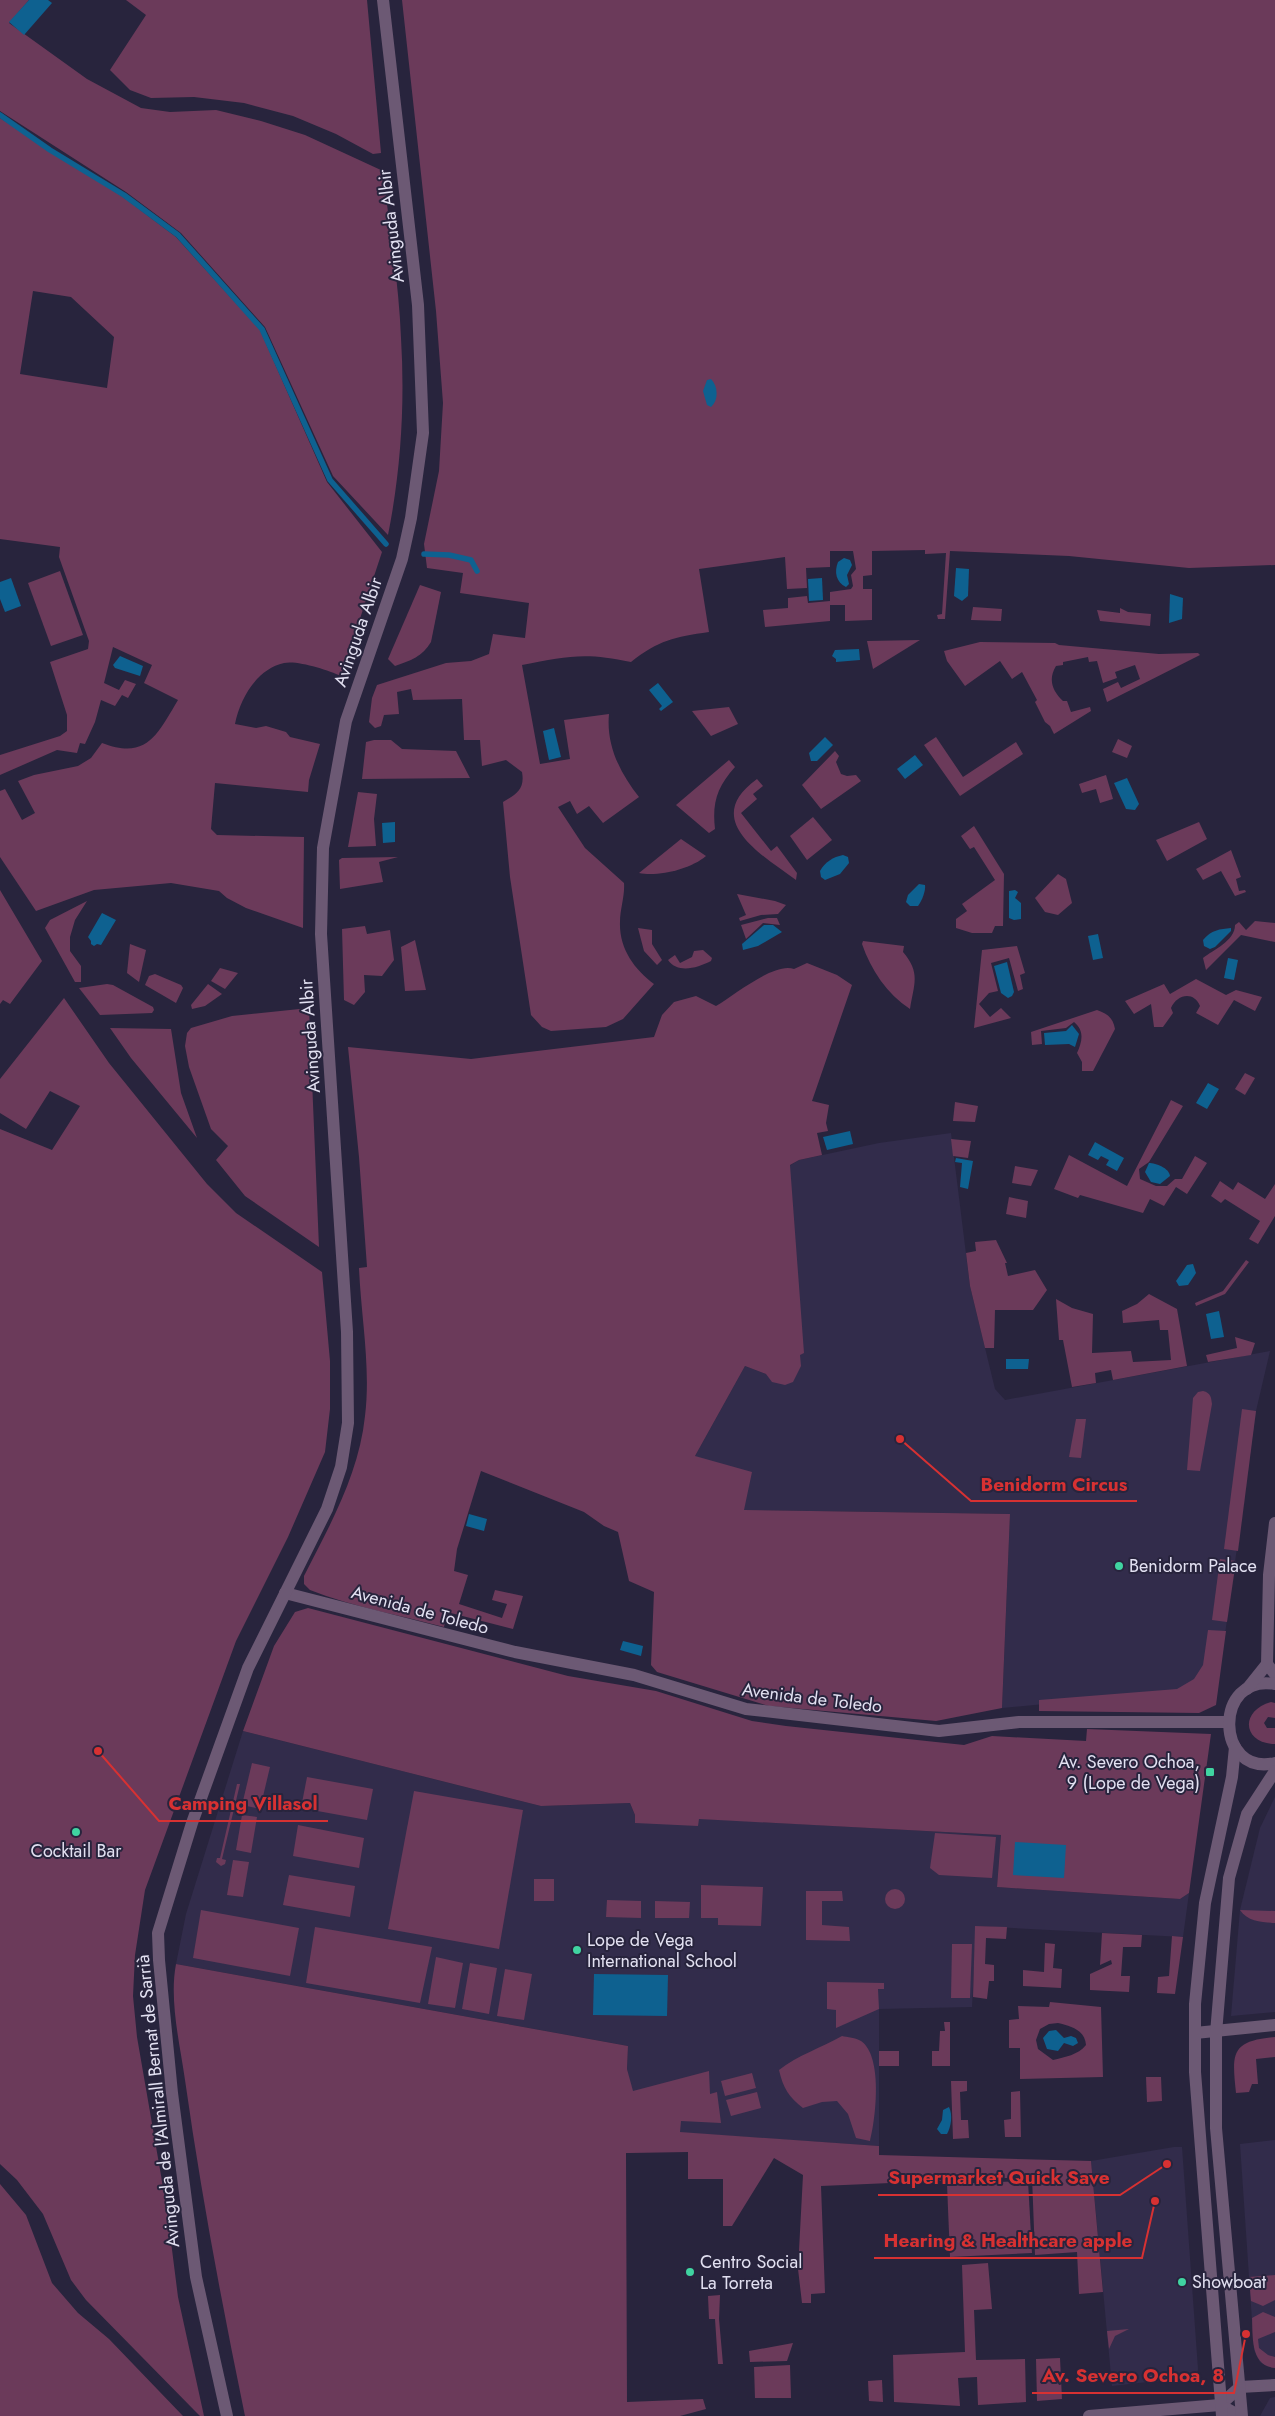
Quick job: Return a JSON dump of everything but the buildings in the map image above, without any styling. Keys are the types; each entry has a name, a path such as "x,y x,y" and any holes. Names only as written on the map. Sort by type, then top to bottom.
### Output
{"street":[{"name":"Avinguda Albir","path":"343,1275 321,934 323,848 346,721 404,550 411,518 423,432 418,305 383,0"},
{"name":"Avinguda de l'Almirall Bernat de Sarrià","path":"227,2416 194,2267 172,2093 158,1933 192,1823 248,1668 327,1509 341,1467 348,1423 347,1332 343,1275"},
{"path":"1275,1523 1269,1575 1271,1669 1237,1698 1230,1709 1228,1722 1229,1735 1234,1747 1244,1757 1256,1762 1275,1763"},
{"name":"Avenida de Toledo","path":"286,1593 515,1652 634,1675 746,1709 940,1731 1019,1722 1228,1722"},
{"path":"1247,1689 1259,1684 1275,1684"},
{"path":"1221,2410 1195,2072 1195,2004 1205,1904 1232,1777 1234,1747"},
{"path":"1088,2416 1221,2410 1241,2416 1216,2128 1216,2033 1229,1878 1247,1814 1275,1771"},
{"path":"1195,2033 1216,2033 1275,2025"},
{"path":"1221,2410 1240,2388 1275,2385"}],"shaded area":[{"path":"0,0 29,0 9,23 87,79 141,108 170,112 216,110 261,121 305,135 383,171 394,255 402,363 399,462 388,535 333,476 265,327 181,233 126,192 0,111"},
{"path":"126,0 367,0 381,153 373,154 336,134 293,116 244,103 194,97 151,98 130,90 110,70 146,15"},
{"path":"402,0 1275,0 1275,565 1189,568 1069,556 950,551 945,619 938,619 937,615 942,614 946,553 925,554 925,550 872,551 872,575 863,576 863,589 872,589 872,620 845,621 845,605 830,605 830,621 765,627 763,610 788,608 788,598 807,596 808,603 830,601 830,592 851,589 853,586 851,575 856,569 853,551 830,551 830,567 806,568 807,588 787,589 785,557 699,569 709,632 659,644 631,662 601,657 576,656 522,665 540,764 570,759 564,720 609,714 612,748 620,768 639,797 603,823 589,806 577,814 570,801 558,807 585,848 624,883 620,922 622,941 634,965 654,984 623,1019 606,1027 551,1031 542,1027 531,1015 510,877 503,802 521,787 522,772 506,760 482,766 480,740 464,740 462,699 413,700 411,689 397,692 399,714 384,715 381,726 375,728 369,722 372,698 377,685 446,663 471,661 489,654 493,634 525,638 529,603 460,593 463,573 427,568 424,544 439,471 443,403 436,311"},
{"path":"0,118 123,197 176,237 260,330 327,482 382,552 341,676 304,664 290,662 274,666 251,686 237,714 235,724 256,728 266,726 286,732 290,737 320,744 309,780 308,792 215,783 211,829 217,835 304,837 303,928 246,908 227,898 219,891 171,883 94,890 36,911 0,857 0,791 5,789 22,820 35,813 18,781 34,775 78,766 91,758 102,743 117,747 130,748 140,746 157,733 178,700 144,683 152,665 113,647 104,683 119,690 125,680 136,684 128,698 122,695 115,706 101,700 95,722 85,744 80,743 77,753 57,750 0,775 0,755 60,736 67,731 67,715 50,662 88,649 89,641 59,557 60,547 0,539","holes":["33,291 71,297 114,337 107,388 20,374"]},
{"path":"60,571 83,635 51,646 28,583"},
{"path":"420,585 441,592 431,642 428,647 411,660 395,666 388,659"},
{"path":"973,607 1002,609 1001,621 971,620"},
{"path":"1120,608 1128,612 1151,614 1150,626 1100,621 1097,610 1120,613"},
{"path":"920,640 873,669 867,641"},
{"path":"980,642 1055,643 1059,645 1159,654 1198,653 1200,655 1107,702 1103,689 1118,682 1121,688 1140,679 1135,665 1115,672 1117,678 1103,683 1097,661 1089,662 1088,657 1063,662 1063,665 1056,666 1052,676 1052,685 1056,693 1063,701 1067,701 1071,712 1090,707 1091,711 1054,734 1050,726 1045,722 1035,702 1037,700 1022,672 1012,679 1000,661 965,686 947,661 944,651"},
{"path":"729,707 738,724 711,736 692,711"},
{"path":"936,737 963,777 1016,742 1023,754 960,796 924,745"},
{"path":"1118,739 1132,746 1127,758 1112,752"},
{"path":"391,740 402,749 456,751 470,778 362,779 366,742"},
{"path":"835,751 839,756 836,762 841,774 847,776 856,775 861,781 821,809 802,785"},
{"path":"729,760 735,767 724,781 717,796 714,811 715,829 709,833 676,805"},
{"path":"1106,775 1113,799 1100,803 1096,789 1082,793 1079,784"},
{"path":"757,779 763,786 753,794 757,799 741,813 771,851 777,846 797,873 796,880 754,848 742,836 735,822 734,809 741,794"},
{"path":"358,792 377,794 374,819 376,846 348,847"},
{"path":"813,817 832,840 807,860 790,836"},
{"path":"1199,822 1207,839 1167,861 1156,840"},
{"path":"974,826 1004,874 1003,926 995,926 992,933 972,933 956,928 956,919 967,911 962,904 995,880 974,847 970,849 961,836"},
{"path":"681,839 706,856 692,865 674,871 655,874 639,873"},
{"path":"1231,850 1241,877 1236,879 1239,891 1245,890 1246,892 1235,896 1221,871 1203,880 1196,869"},
{"path":"398,857 379,862 383,882 340,889 339,860 342,858"},
{"path":"1058,874 1066,879 1072,903 1058,915 1045,912 1035,898"},
{"path":"0,890 42,961 10,1004 3,1000 0,1004"},
{"path":"737,894 786,905 778,914 761,915 740,921 739,918 746,915"},
{"path":"87,901 75,920 70,937 70,951 81,966 81,982 75,982 45,928 50,920"},
{"path":"768,918 777,918 780,925 763,923 746,939 741,925"},
{"path":"1255,921 1275,923 1275,942 1241,935 1206,970 1203,958 1228,940 1234,931 1235,925 1239,922 1246,930"},
{"path":"365,926 367,934 390,930 394,960 382,976 364,975 365,992 354,1005 344,1000 342,929"},
{"path":"638,928 652,930 652,944 662,960 657,965 644,951"},
{"path":"415,940 426,990 405,991 401,947"},
{"path":"863,941 904,946 903,952 909,959 915,979 910,1009 894,996 881,981 866,954 862,944"},
{"path":"130,944 146,950 139,982 127,973"},
{"path":"1017,946 1025,973 1020,975 1023,989 1018,991 1009,958 991,963 998,991 989,993 979,1004 990,1017 1001,1008 1011,1018 974,1028 982,950"},
{"path":"703,950 712,958 711,961 700,966 682,968 677,967 668,960 675,955 680,963 692,957 694,951"},
{"path":"807,963 837,975 852,985 812,1101 829,1105 826,1123 828,1131 817,1133 822,1155 799,1160 790,1165 804,1353 800,1355 801,1366 793,1382 785,1385 772,1382 766,1374 745,1366 695,1456 752,1472 744,1510 1010,1514 1002,1708 936,1721 769,1706 657,1672 651,1665 654,1592 629,1581 618,1532 604,1526 584,1512 481,1471 457,1549 454,1571 468,1575 459,1604 502,1618 507,1604 492,1600 495,1590 523,1596 513,1629 447,1612 444,1627 359,1606 310,1590 304,1584 304,1576 350,1479 362,1437 367,1398 359,1268 367,1267 348,1047 471,1059 654,1037 662,1015 674,1002 696,996 716,1006 776,970 794,969"},
{"path":"220,968 238,973 225,989 211,981"},
{"path":"155,974 181,985 183,988 176,1003 145,985 149,976"},
{"path":"1196,979 1226,995 1236,990 1262,997 1255,1011 1234,1000 1218,1025 1196,1013 1200,1006 1194,998 1190,996 1181,997 1171,1008 1173,1013 1163,1027 1154,1027 1151,1004 1134,1014 1125,1001 1164,984 1170,994"},
{"path":"107,984 113,985 153,1007 154,1010 152,1013 100,1015 79,988"},
{"path":"208,984 222,994 205,1006 192,1009 191,1005"},
{"path":"64,998 109,1063 207,1184 236,1213 322,1272 330,1361 330,1409 325,1452 288,1537 236,1641 145,1890 135,1955 133,1996 137,2037 167,2210 178,2297 204,2416 200,2416 86,2300 71,2280 43,2214 17,2180 0,2164 0,1129 52,1150 80,1106 50,1091 26,1129 0,1113 0,1079"},
{"path":"309,1008 319,1247 245,1196 216,1160 228,1146 211,1129 189,1067 185,1046 187,1033 191,1028 232,1016"},
{"path":"1097,1010 1109,1017 1115,1029 1093,1071 1082,1071 1082,1062 1077,1053 1082,1037 1080,1029 1074,1022 1066,1028 1041,1031 1042,1044 1032,1045 1031,1032"},
{"path":"110,1028 171,1029 181,1093 197,1138 131,1058"},
{"path":"1245,1073 1255,1078 1245,1095 1235,1089"},
{"path":"1171,1100 1183,1106 1149,1162 1139,1169 1140,1179 1156,1186 1167,1186 1175,1179 1182,1179 1195,1156 1207,1163 1187,1194 1176,1187 1164,1206 1150,1199 1143,1213 1080,1195 1078,1198 1054,1189 1069,1155 1127,1186"},
{"path":"955,1102 978,1106 975,1122 953,1121"},
{"path":"951,1133 970,1286 995,1389 1005,1400 1270,1351 1256,1411 1221,1663 1212,1688 1002,1708 1010,1514 744,1510 743,1505 695,1456 745,1366 766,1374 764,1181 799,1160 879,1143"},
{"path":"951,1139 971,1141 968,1158 953,1156"},
{"path":"1015,1166 1038,1170 1031,1186 1012,1183"},
{"path":"1220,1181 1233,1190 1238,1182 1265,1199 1275,1184 1275,1216 1258,1244 1249,1239 1260,1221 1225,1199 1221,1203 1211,1196"},
{"path":"1009,1197 1028,1201 1026,1218 1006,1214"},
{"path":"996,1240 1007,1263 1005,1263 1008,1276 1035,1270 1047,1290 1033,1310 995,1310 994,1348 985,1348 970,1286 966,1253 976,1251 975,1242"},
{"path":"1246,1260 1249,1262 1225,1294 1196,1306 1195,1303 1223,1291"},
{"path":"1149,1294 1177,1309 1187,1366 1113,1380 1111,1370 1095,1373 1096,1383 1072,1387 1063,1340 1059,1340 1056,1299 1072,1308 1093,1314 1092,1353 1131,1351 1133,1362 1171,1360 1168,1330 1160,1330 1159,1320 1123,1323 1122,1311 1137,1304"},
{"path":"1235,1337 1255,1343 1251,1355 1208,1362 1206,1355 1237,1348"},
{"path":"1198,1392 1208,1393 1212,1404 1200,1471 1187,1470 1193,1398"},
{"path":"1242,1409 1256,1411 1238,1551 1224,1549"},
{"path":"1076,1419 1086,1419 1081,1458 1069,1457"},
{"path":"1220,1559 1236,1561 1227,1622 1212,1620"},
{"path":"308,1608 568,1676 656,1691 752,1721 786,1726 964,1745 992,1736 1086,1741 1087,1729 1211,1734 1189,1893 1180,1899 997,1887 1001,1835 699,1819 698,1826 635,1823 635,1815 630,1803 541,1806 243,1731 274,1646 295,1612"},
{"path":"1208,1630 1226,1631 1216,1705 1199,1713 1039,1711 1039,1700 1177,1689 1194,1679 1203,1665"},
{"path":"1271,1702 1275,1703 1275,1718 1268,1717 1264,1723 1267,1728 1275,1728 1275,1744 1264,1743 1256,1739 1251,1733 1249,1726 1254,1712 1261,1706"},
{"name":"Lope de Vega International School","path":"243,1731 541,1806 630,1803 635,1815 1001,1835 997,1887 1180,1899 1189,1893 1183,1937 976,1926 972,2007 879,2009 879,2146 641,2130 627,2069 628,2046 176,1964 186,1914"},
{"path":"252,1763 270,1767 260,1809 242,1805"},
{"path":"307,1777 373,1789 367,1820 301,1808"},
{"path":"237,1784 240,1784 222,1859 226,1860 225,1864 221,1866 216,1862 217,1858 220,1858"},
{"path":"414,1791 523,1810 499,1949 388,1929"},
{"path":"1275,1797 1275,2012 1231,2016 1240,1910 1260,1828"},
{"path":"242,1815 257,1817 251,1853 236,1850"},
{"path":"298,1825 364,1838 359,1868 293,1856"},
{"path":"935,1833 996,1837 992,1878 939,1875 930,1868"},
{"path":"233,1860 249,1862 243,1897 227,1895"},
{"path":"289,1875 355,1886 350,1917 283,1905"},
{"path":"534,1879 554,1879 554,1901 534,1901"},
{"path":"701,1885 763,1887 761,1926 718,1925 718,1918 701,1918"},
{"path":"895,1889 902,1892 905,1899 902,1906 895,1909 888,1906 885,1899 888,1892"},
{"path":"806,1891 842,1891 843,1901 822,1901 822,1925 849,1927 850,1941 806,1940"},
{"path":"607,1900 641,1901 641,1918 606,1917"},
{"path":"655,1901 690,1902 689,1918 655,1918"},
{"path":"201,1910 299,1928 290,1976 193,1958"},
{"path":"1240,1910 1275,1911 1275,1923 1251,1919"},
{"path":"975,1926 1007,1927 1006,1939 986,1938 985,1964 994,1965 994,1981 989,1981 987,1999 973,1997"},
{"path":"315,1927 432,1947 420,2003 306,1983"},
{"path":"1102,1933 1142,1935 1141,1947 1123,1947 1121,1976 1130,1976 1129,1992 1090,1990 1090,1974 1112,1964 1111,1960 1100,1965"},
{"path":"1172,1936 1183,1937 1175,1994 1157,1993 1158,1977 1169,1976"},
{"path":"1045,1943 1055,1944 1053,1968 1062,1969 1061,1988 1023,1986 1023,1970 1044,1972"},
{"path":"952,1944 972,1944 970,1998 951,1998"},
{"path":"436,1957 463,1963 455,2008 428,2004"},
{"path":"470,1963 497,1968 489,2014 462,2009"},
{"path":"176,1964 628,2046 627,2069 633,2091 709,2071 710,2094 717,2092 721,2123 681,2121 680,2132 879,2146 879,2155 1091,2161 1103,2292 1079,2294 1077,2252 1035,2255 1032,2177 821,2186 825,2293 811,2294 811,2303 802,2303 798,2269 803,2175 774,2158 732,2226 723,2226 723,2179 688,2179 688,2152 626,2153 627,2402 703,2399 706,2409 680,2416 245,2416 212,2249 178,2037 174,2007"},
{"path":"505,1969 532,1974 524,2020 497,2016"},
{"path":"827,1982 884,1983 884,1989 878,1989 879,2009 836,2028 836,2010 827,2009"},
{"path":"1050,2002 1101,2007 1103,2077 1020,2079 1020,2048 1009,2048 1009,2020 1019,2019 1018,2006 1049,2007","holes":["1058,2023 1072,2027 1080,2032 1086,2045 1067,2057 1053,2060 1038,2049 1036,2040 1040,2029 1049,2024"]},
{"path":"944,2022 950,2022 950,2066 932,2066 932,2051 939,2051 940,2031 945,2031"},
{"path":"842,2036 861,2041 868,2049 873,2060 876,2103 870,2141 856,2138 848,2114 837,2101 822,2102 803,2108 787,2092 779,2070"},
{"path":"1275,2037 1275,2057 1256,2059 1258,2084 1252,2084 1249,2092 1236,2093 1234,2068 1237,2052 1249,2042"},
{"path":"879,2051 899,2051 899,2066 879,2066"},
{"path":"752,2073 756,2088 725,2096 721,2081"},
{"path":"1146,2077 1161,2077 1162,2101 1147,2102"},
{"path":"951,2081 967,2081 967,2091 960,2092 961,2120 968,2120 969,2138 953,2139"},
{"path":"1020,2091 1021,2137 1005,2137 1004,2120 1011,2119 1011,2092"},
{"path":"757,2092 761,2108 731,2116 726,2100"},
{"path":"1275,2140 1275,2368 1260,2362 1254,2350 1240,2144"},
{"path":"1182,2147 1197,2374 1191,2377 1112,2386 1091,2161"},
{"path":"1028,2181 1032,2253 950,2257 947,2184"},
{"path":"0,2184 26,2215 52,2283 78,2313 109,2339 183,2416 0,2416"},
{"path":"988,2263 992,2309 974,2310 976,2360 1025,2359 1026,2402 978,2405 977,2377 958,2378 960,2406 894,2402 893,2355 965,2352 962,2265"},
{"path":"1275,2275 1275,2300 1263,2306 1251,2301 1249,2277"},
{"path":"720,2295 719,2319 723,2364 718,2364 715,2319 709,2319 708,2296"},
{"path":"1263,2312 1275,2317 1275,2332 1258,2339 1259,2348 1268,2355 1275,2357 1275,2368 1261,2362 1254,2349 1252,2318"},
{"path":"1129,2329 1115,2336 1109,2349 1107,2331"},
{"path":"793,2343 787,2361 750,2362 749,2351"},
{"path":"1060,2358 1062,2399 1037,2401 1036,2359"},
{"path":"790,2365 791,2398 755,2398 754,2367"},
{"path":"1186,2373 1186,2378 1150,2382 1149,2376"},
{"path":"882,2380 883,2402 869,2401 868,2381"},
{"path":"1275,2397 1275,2416 1260,2416 1270,2398"}],"water":[{"path":"29,0 48,0 52,3 24,35 9,22"},
{"path":"711,379 717,393 714,404 711,407 707,405 703,391 707,380"},
{"path":"844,558 850,560 852,565 847,575 849,584 846,587 838,580 836,573 838,562"},
{"path":"956,568 969,569 968,596 962,601 954,596"},
{"path":"11,578 21,606 5,612 0,599 0,582"},
{"path":"822,578 823,600 809,601 808,579"},
{"path":"1170,594 1183,598 1182,619 1169,623"},
{"path":"859,649 860,660 836,662 836,659 832,656 835,650"},
{"path":"120,656 143,666 140,676 115,668 113,665"},
{"path":"658,683 673,702 661,711 659,709 662,706 649,690"},
{"path":"554,728 561,757 549,760 543,731"},
{"path":"825,737 833,745 817,761 811,761 809,753"},
{"path":"915,755 923,765 905,779 897,769"},
{"path":"1127,778 1139,804 1135,810 1126,809 1114,783"},
{"path":"395,822 395,842 383,843 382,823"},
{"path":"843,855 848,857 849,863 840,874 825,880 821,877 820,871 824,865"},
{"path":"919,884 925,885 922,898 918,906 910,906 906,902 908,895"},
{"path":"1015,890 1018,892 1015,898 1021,903 1021,919 1014,920 1009,918 1009,891"},
{"path":"102,913 116,920 101,945 97,944 94,946 88,937"},
{"path":"764,925 773,925 782,932 758,946 743,950 742,944"},
{"path":"1231,928 1231,931 1215,947 1210,949 1204,946 1203,940 1212,932"},
{"path":"1098,934 1103,958 1093,960 1088,936"},
{"path":"1228,958 1238,960 1234,980 1224,978"},
{"path":"1007,962 1014,992 1008,998 1001,993 994,966"},
{"path":"1072,1025 1079,1034 1075,1047 1069,1044 1045,1045 1044,1033 1066,1031"},
{"path":"1208,1083 1219,1089 1207,1109 1196,1103"},
{"path":"850,1131 853,1144 827,1150 823,1137"},
{"path":"1095,1142 1124,1158 1117,1171 1106,1165 1109,1160 1101,1156 1098,1160 1088,1155"},
{"path":"956,1158 973,1161 968,1189 960,1187 962,1163 955,1162"},
{"path":"1149,1163 1162,1166 1170,1176 1160,1184 1151,1182 1145,1172"},
{"path":"1193,1264 1196,1273 1188,1285 1179,1286 1176,1281 1187,1265"},
{"path":"1219,1311 1224,1337 1211,1339 1206,1314"},
{"path":"1006,1359 1029,1359 1028,1369 1006,1369"},
{"path":"469,1514 487,1519 484,1531 466,1526"},
{"path":"623,1641 643,1646 641,1656 620,1650"},
{"path":"1015,1842 1066,1845 1064,1878 1013,1875"},
{"path":"594,1974 668,1975 667,2016 593,2015"},
{"path":"1056,2030 1064,2038 1071,2036 1076,2038 1078,2043 1073,2046 1064,2043 1058,2051 1047,2049 1043,2038 1049,2031"},
{"path":"949,2107 951,2117 950,2128 947,2134 941,2134 937,2129 942,2120 943,2110"}],"waterway":[{"path":"0,115 50,150 124,195 178,235 262,329 330,480 386,544"},
{"path":"424,554 449,555 471,560 477,571"}],"place":[{"name":"Benidorm Circus","path":"900,1439"},
{"name":"Benidorm Palace","path":"1119,1566"},
{"name":"Camping Villasol","path":"98,1751"},
{"name":"Av. Severo Ochoa, 9 (Lope de Vega)","path":"1210,1772"},
{"name":"Cocktail Bar","path":"76,1832"},
{"name":"Lope de Vega International School","path":"577,1950"},
{"name":"Supermarket Quick Save","path":"1167,2164"},
{"name":"Hearing & Healthcare apple","path":"1155,2201"},
{"name":"Centro Social La Torreta","path":"690,2272"},
{"name":"Showboat","path":"1182,2282"},
{"name":"Av. Severo Ochoa, 8","path":"1246,2334"}]}
